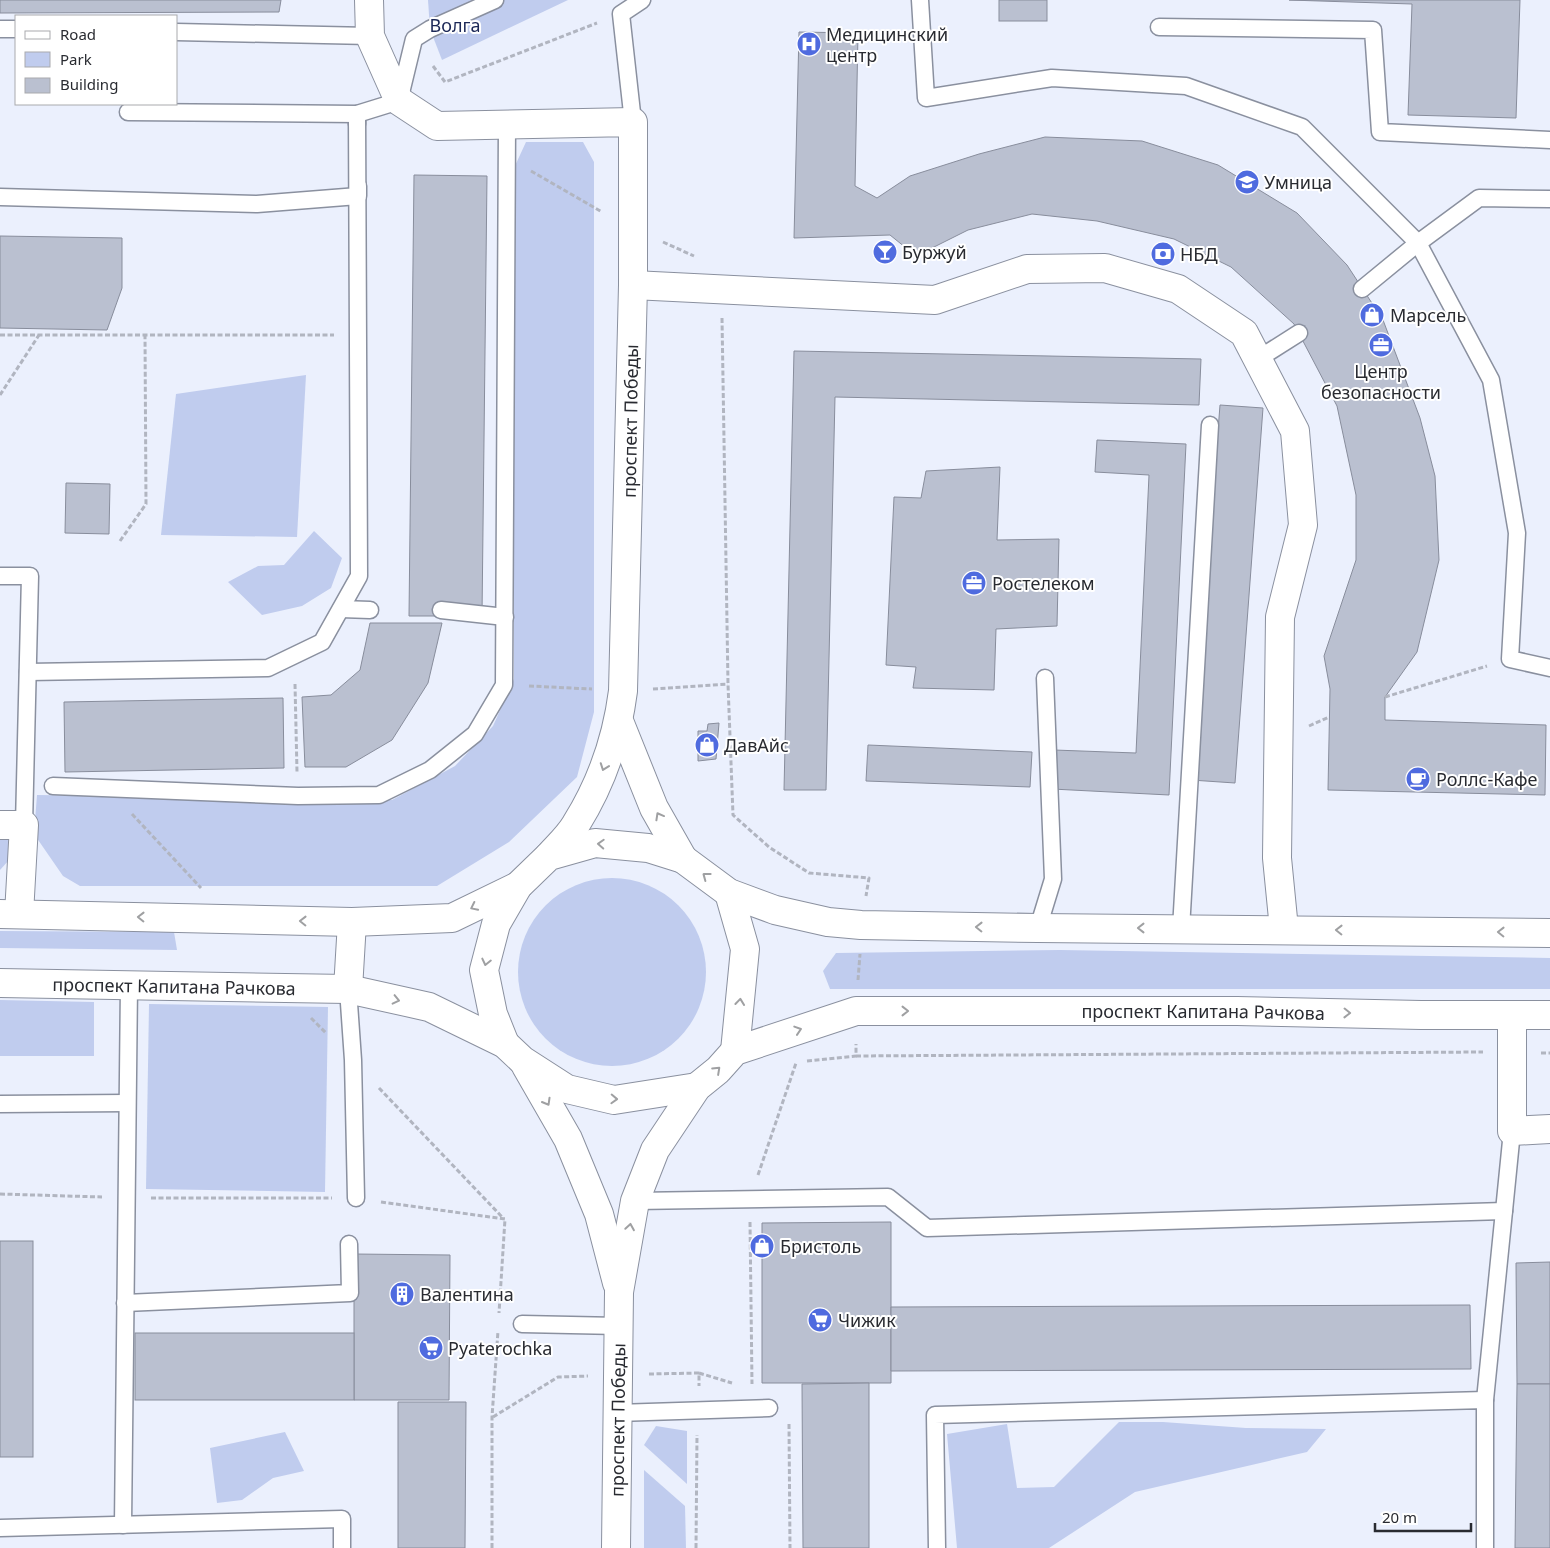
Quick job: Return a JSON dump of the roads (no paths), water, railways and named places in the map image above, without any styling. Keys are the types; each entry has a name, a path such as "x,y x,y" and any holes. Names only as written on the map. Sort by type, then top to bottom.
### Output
{"street":[{"path":"369,0 370,36 398,101 437,126 633,122"},
{"name":"проспект Победы","path":"518,886 549,856 576,825 603,771 619,720 623,691 633,285 633,122"},
{"path":"633,285 935,300 1027,269 1105,268 1178,289 1244,333 1296,431 1303,525 1280,617 1277,858 1284,930"},
{"path":"619,720 654,808 682,859"},
{"path":"12,825 9,914 352,922 452,918 518,886"},
{"path":"549,856 595,842 648,848 682,859 729,893 775,910 828,922 861,925 1550,933"},
{"path":"518,886 496,924 484,970 493,1014 514,1052 568,1139 599,1214 619,1292"},
{"path":"619,1292 634,1201 655,1150 697,1087 718,1070 735,1051 745,949 729,893"},
{"path":"348,989 352,922"},
{"name":"проспект Капитана Рачкова","path":"0,983 348,989 429,1008 514,1052 567,1089 614,1100 697,1087"},
{"name":"проспект Капитана Рачкова","path":"735,1051 856,1011 1237,1011 1421,1015 1550,1015"},
{"path":"1512,1015 1512,1131 1550,1129"},
{"name":"проспект Победы","path":"616,1548 619,1292"}],"lane":[{"path":"128,112 357,114 398,101 414,39 430,29 495,0"},
{"path":"633,122 621,14 642,0"},
{"path":"920,0 926,98 1052,78 1186,86 1302,128 1418,243 1491,380 1517,533 1510,659 1550,668"},
{"path":"1160,27 1373,30 1380,132 1550,140"},
{"path":"0,29 15,29"},
{"path":"178,32 370,36"},
{"path":"28,672 268,668 322,642 359,576 357,114"},
{"path":"52,786 298,796 379,795 430,770 475,734 504,685 507,125"},
{"path":"0,198 258,204 358,196"},
{"path":"1362,289 1418,243 1479,198 1550,198"},
{"path":"1258,358 1299,333"},
{"path":"1181,929 1210,425"},
{"path":"0,576 30,576 28,672 12,825"},
{"path":"341,609 370,610"},
{"path":"441,610 505,617"},
{"path":"1038,928 1053,879 1045,678"},
{"path":"123,1525 129,985"},
{"path":"348,989 353,1060 356,1198"},
{"path":"0,1104 127,1103"},
{"path":"1485,1548 1485,1400 1512,1131"},
{"path":"634,1201 888,1197 927,1228 1504,1211"},
{"path":"125,1303 350,1294 349,1244"},
{"path":"522,1324 619,1326"},
{"path":"937,1548 935,1415 1485,1400"},
{"path":"617,1413 769,1408"},
{"path":"0,1528 342,1519 342,1548"}],"place":[{"name":"Медицинский центр","path":"809,44"},
{"name":"Умница","path":"1247,182"},
{"name":"Буржуй","path":"885,252"},
{"name":"НБД","path":"1163,254"},
{"name":"Марсель","path":"1372,315"},
{"name":"Центр безопасности","path":"1381,345"},
{"name":"Ростелеком","path":"974,583"},
{"name":"ДавАйс","path":"707,745"},
{"name":"Роллс-Кафе","path":"1418,779"},
{"name":"Бристоль","path":"762,1246"},
{"name":"Валентина","path":"402,1294"},
{"name":"Чижик","path":"820,1320"},
{"name":"Pyaterochka","path":"431,1348"}],"park label":[{"name":"Волга","path":"455,25"}]}
